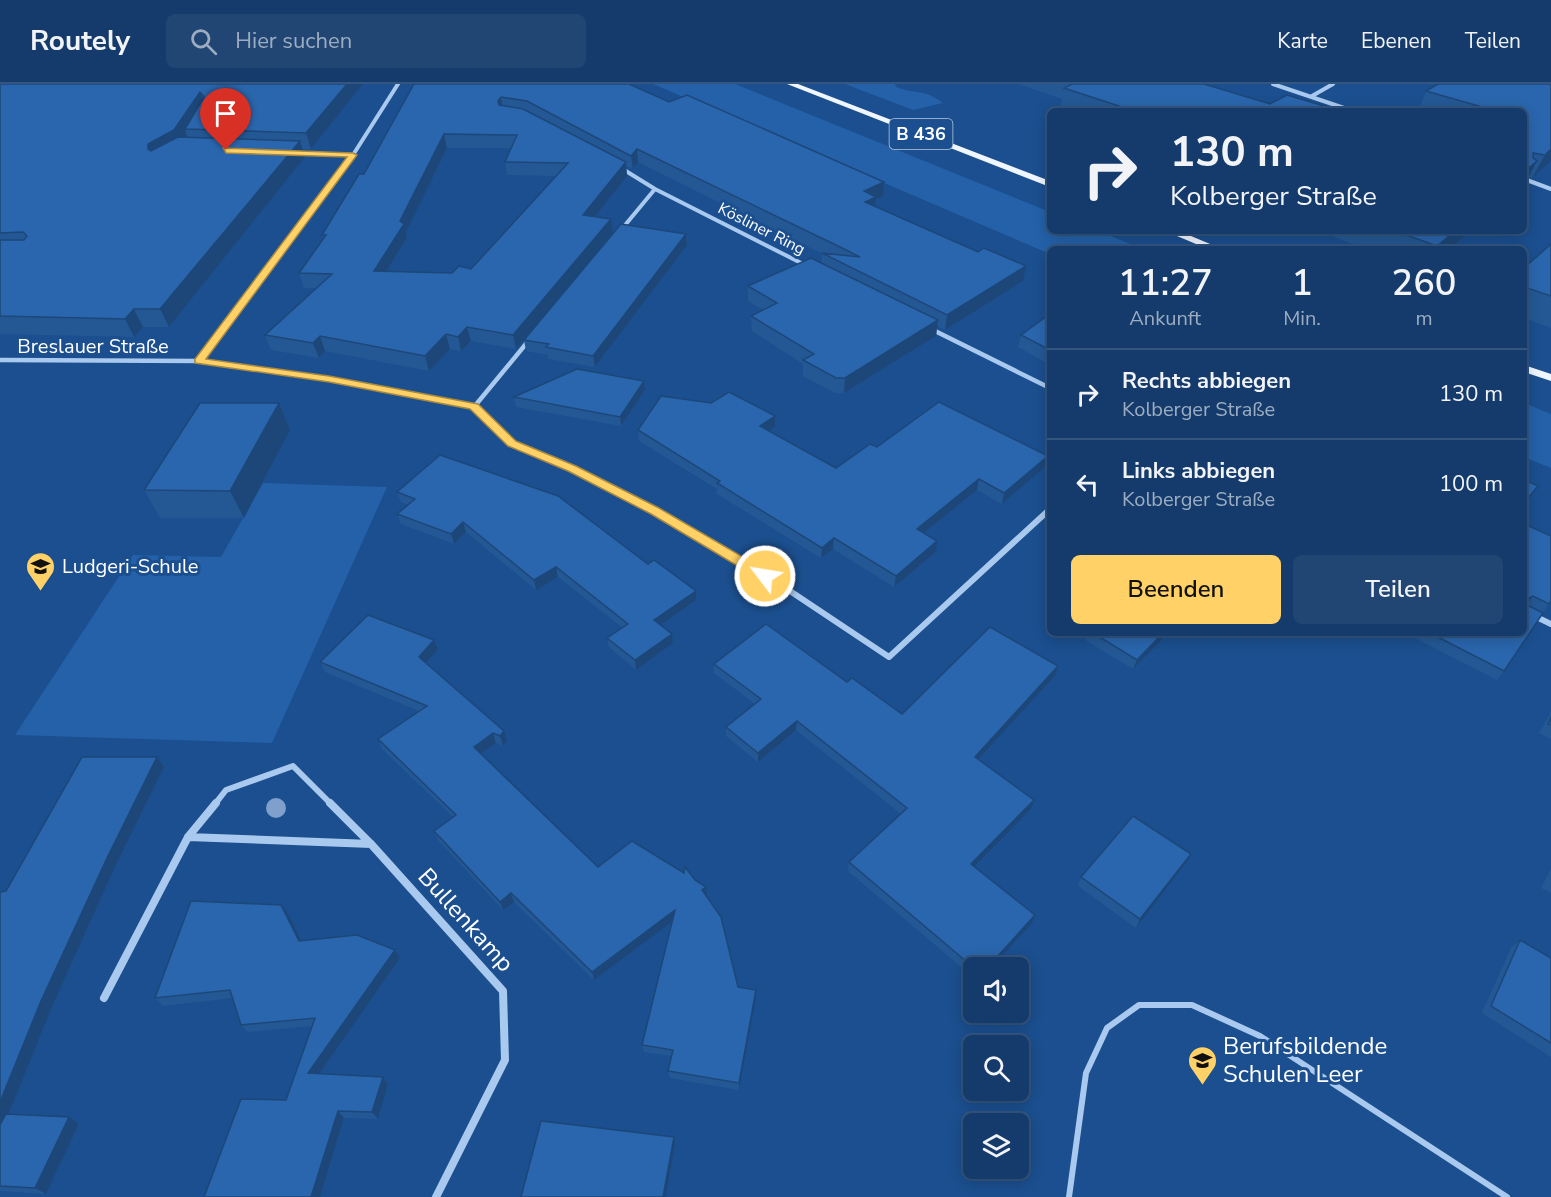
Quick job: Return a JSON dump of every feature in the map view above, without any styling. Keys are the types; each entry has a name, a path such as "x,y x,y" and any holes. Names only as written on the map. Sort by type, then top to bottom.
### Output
{"main road":[{"name":"B 436","path":"791,84 1047,183"},
{"path":"1178,234 1209,246"},
{"path":"1527,369 1551,378"}],"street":[{"path":"199,361 353,155 398,84"},
{"path":"1273,84 1345,108"},
{"path":"1312,96 1333,84"},
{"path":"285,152 353,155"},
{"name":"Kösliner Ring","path":"617,166 655,189 814,270"},
{"path":"1527,180 1551,189"},
{"path":"617,234 655,189"},
{"path":"920,324 1047,387"},
{"path":"534,334 474,406 512,444 572,469 655,511 784,587 890,657 1047,512"},
{"name":"Breslauer Straße","path":"0,360 199,361 329,379 474,406"},
{"path":"1527,612 1551,624"},
{"name":"Bullenkamp","path":"104,998 188,837 226,790 293,766 371,844 503,991 505,1060 436,1197"},
{"path":"188,837 371,844"}],"lane":[{"path":"1069,1197 1086,1073 1107,1028 1139,1005 1191,1005 1260,1036 1507,1197"}],"shaded area":[{"path":"653,84 735,84 1047,211 1047,234 1106,234 1136,246 1047,246 1047,253"},
{"path":"845,84 895,84 896,87 925,93 943,103 913,110"},
{"path":"1527,404 1551,414 1551,468 1527,458"},
{"path":"263,483 387,487 272,743 15,735 133,555 221,557"}],"building":[{"path":"0,84 347,84 306,133 185,129 204,97 200,92 174,130 148,144 148,149 151,151 178,137 300,141 160,309 134,309 125,319 0,316 0,240 24,240 27,236 23,232 0,233"},
{"path":"414,84 629,84 669,102 687,95 884,182 864,191 876,197 865,202 978,252 984,248 1026,266 947,315 822,253 860,257 838,246 637,149 631,156 527,101 501,97 498,101 499,105 523,109 626,162 583,215 611,219 513,335 467,327 458,337 446,334 425,356 320,336 313,343 265,335 332,274 299,273 326,235 322,235 359,174 364,174","holes":["444,134 517,135 505,162 568,163 471,269 459,266 452,273 374,271 404,224 400,221"]},
{"path":"1072,84 1204,84 1270,104 1287,95 1331,108 1125,108 1064,88"},
{"path":"1438,84 1551,84 1551,149 1545,155 1533,153 1533,158 1537,161 1527,169 1527,108 1486,108 1426,91"},
{"path":"621,224 686,234 593,356 546,347 549,344 524,340"},
{"path":"1403,234 1451,234 1437,246"},
{"path":"1551,244 1551,296 1527,288 1527,265"},
{"path":"811,258 938,320 845,378 836,378 803,360 814,354 751,316 777,303 748,286"},
{"path":"1047,316 1047,348 1021,335"},
{"path":"577,369 644,381 620,417 514,397"},
{"path":"729,392 775,416 760,426 836,468 870,444 877,447 939,402 1047,457 1004,493 979,479 917,529 937,541 896,576 834,538 822,548 717,483 720,481 638,430 661,396 711,403"},
{"path":"200,403 279,403 230,491 144,490"},
{"path":"440,455 558,496 648,564 654,560 696,591 654,620 672,634 635,660 607,638 628,624 556,567 534,580 463,522 451,534 397,514 415,499 397,492"},
{"path":"1527,481 1538,486 1527,499"},
{"path":"1527,525 1551,536 1551,601 1549,604 1533,596 1527,599"},
{"path":"1527,605 1543,613 1504,671 1436,636 1527,636"},
{"path":"368,615 434,640 419,657 504,731 500,736 493,733 474,747 598,867 632,841 684,873 685,867 695,880 706,887 702,890 721,917 738,987 756,990 739,1083 668,1071 673,1050 642,1045 675,910 592,972 511,893 500,902 434,831 456,815 378,739 427,706 320,662"},
{"path":"766,624 847,682 852,678 902,714 990,627 1058,666 975,757 1034,800 971,864 1035,915 997,957 963,959 849,862 907,808 797,721 758,753 726,727 761,699 714,664"},
{"path":"1098,636 1160,636 1137,660"},
{"path":"82,757 157,757 41,1001 0,1102 0,892 6,891"},
{"path":"1133,816 1191,854 1140,919 1081,877"},
{"path":"191,901 281,905 299,941 357,935 395,950 308,1073 383,1077 372,1112 338,1111 311,1197 204,1197 241,1099 286,1100 315,1018 241,1025 230,990 155,998"},
{"path":"1520,940 1551,958 1551,1043 1491,1006"},
{"path":"6,1114 69,1117 35,1188 0,1186 0,1125"},
{"path":"541,1121 674,1137 663,1197 521,1197"}],"place":[{"name":"Ludgeri-Schule","path":"41,592"},
{"name":"Berufsbildende Schulen Leer","path":"1202,1086"}],"route":[{"path":"226,150 353,155 199,361 329,379 474,406 512,444 572,469 655,511 765,576"}]}
